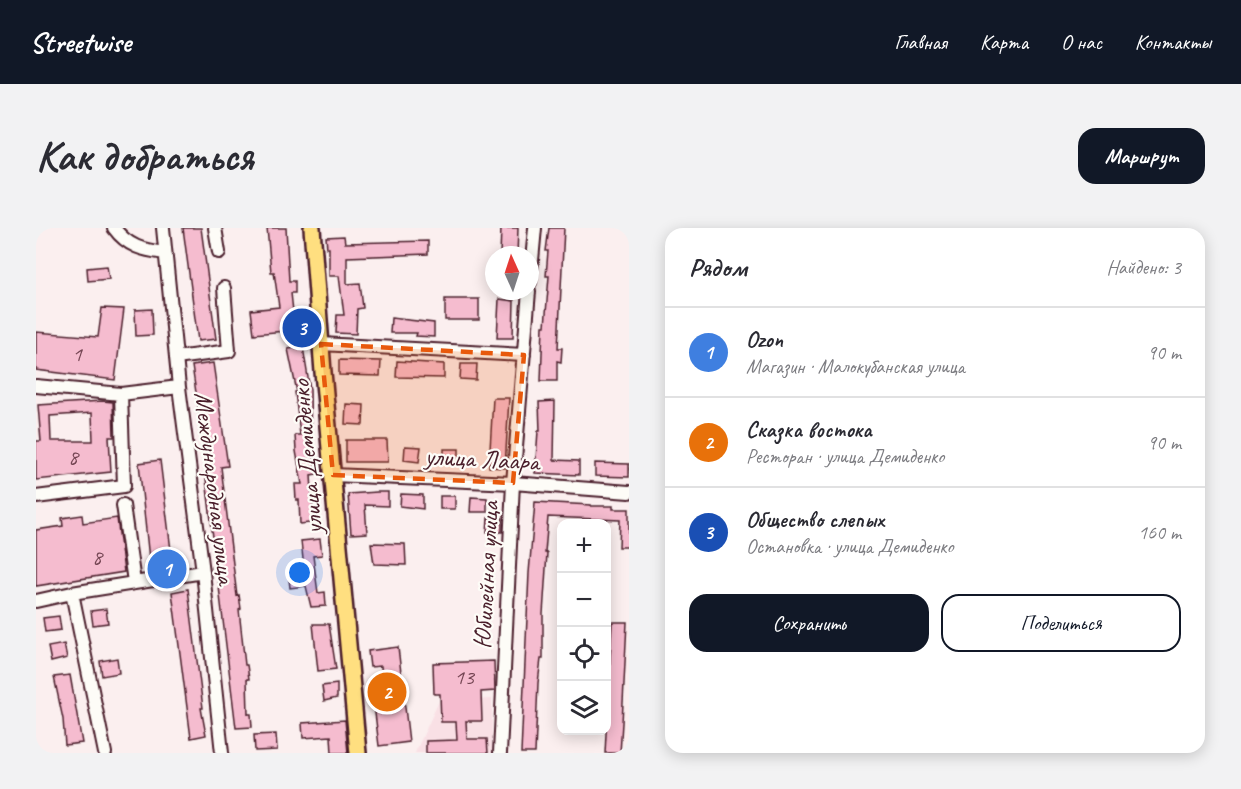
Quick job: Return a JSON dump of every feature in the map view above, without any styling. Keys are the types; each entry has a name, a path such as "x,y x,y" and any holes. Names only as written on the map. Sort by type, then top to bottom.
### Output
{"main road":[{"name":"улица Демиденко","path":"312,228 358,753"}],"street":[{"path":"114,228 131,245 165,253"},
{"name":"Международная улица","path":"163,228 179,387 203,572 222,753"},
{"path":"216,228 219,252"},
{"path":"533,246 535,228"},
{"path":"176,358 229,351 224,288"},
{"name":"Юбилейная улица","path":"500,753 513,483 528,300"},
{"path":"321,344 524,355"},
{"path":"36,386 121,394 179,387"},
{"path":"36,497 123,486 121,394"},
{"name":"улица Лаара","path":"333,475 513,483 629,492"},
{"path":"123,505 134,582"},
{"path":"36,601 134,582 203,572"},
{"path":"72,593 105,753"}],"highlighted area":[{"path":"321,344 524,355 513,483 333,475"}],"shaded area":[{"path":"492,699 492,753 415,753 439,701"}],"building":[{"path":"183,228 201,228 216,339 198,341"},
{"path":"267,228 286,228 289,281 295,281 295,293 291,293 295,330 254,334 251,310 279,307 274,272 271,272"},
{"path":"501,228 518,228 517,246 500,246"},
{"path":"549,228 564,228 558,348 562,348 561,362 557,361 557,381 541,381 543,326 545,326 549,276 546,276 548,251 546,251"},
{"path":"344,236 345,243 428,241 428,254 347,257 347,284 360,283 363,308 357,309 356,334 336,333 337,315 344,315 339,276 329,276 329,248 327,248 326,237"},
{"path":"107,266 109,279 88,281 87,268"},
{"path":"445,299 479,299 479,320 445,320"},
{"path":"499,300 514,301 513,338 497,338"},
{"path":"102,308 124,309 115,380 36,370 36,332 98,337"},
{"path":"152,309 153,335 136,336 135,310"},
{"path":"391,318 434,323 434,337 416,336 417,333 390,333"},
{"path":"303,347 310,390 311,456 314,456 317,474 311,475 313,508 318,508 319,522 300,524 299,500 296,500 295,484 302,484 295,435 300,435 295,392 297,392 288,349"},
{"path":"339,360 381,361 380,376 339,375"},
{"path":"397,361 444,364 444,378 396,377"},
{"path":"213,363 228,466 221,467 237,596 239,595 241,609 239,610 245,665 247,665 249,679 247,679 248,714 251,714 252,727 236,728 206,479 209,479 192,366"},
{"path":"461,364 477,364 476,380 460,379"},
{"path":"493,398 509,398 505,468 489,467"},
{"path":"555,401 554,460 579,461 579,475 535,473 538,431 540,431 539,402"},
{"path":"113,402 114,437 109,437 111,472 36,480 36,441 41,441 38,405","holes":["92,413 93,441 51,441 50,416"]},
{"path":"346,404 364,405 363,425 345,424"},
{"path":"346,440 387,440 388,462 346,462"},
{"path":"405,446 421,447 419,462 404,460"},
{"path":"444,449 459,449 459,463 444,463"},
{"path":"160,460 173,567 150,569 139,463"},
{"path":"595,463 629,464 629,477 595,476"},
{"path":"388,492 388,506 365,505 367,533 351,534 348,494"},
{"path":"401,494 423,495 423,509 400,506"},
{"path":"440,496 455,496 455,509 440,509"},
{"path":"471,497 487,498 487,512 470,512"},
{"path":"535,502 613,506 613,509 629,509 629,547 619,547 620,520 548,517 543,659 541,659 538,683 535,753 521,753 529,573"},
{"path":"82,515 83,523 117,518 124,572 36,586 36,530 63,526 62,518"},
{"path":"488,518 502,518 502,532 487,532"},
{"path":"320,539 322,555 313,556 318,593 325,592 326,606 311,607 306,586 290,588 288,570 304,568 301,541"},
{"path":"371,543 405,544 406,565 374,564"},
{"path":"188,589 206,735 191,738 172,592"},
{"path":"106,609 108,623 93,625 91,611"},
{"path":"59,616 61,630 45,632 43,618"},
{"path":"612,622 627,622 620,753 605,753 606,735 611,735"},
{"path":"313,624 329,624 336,669 318,671"},
{"path":"64,644 67,658 51,662 48,647"},
{"path":"398,647 409,742 379,746 371,680 382,678 381,666 370,667 368,651"},
{"path":"117,658 119,673 102,676 100,661"},
{"path":"494,661 495,691 481,692 482,721 466,721 467,739 487,739 488,753 426,753 426,741 457,740 456,722 441,722 440,694 434,694 433,663"},
{"path":"70,675 82,743 65,745 63,719 54,677"},
{"path":"337,684 337,698 324,701 322,686"},
{"path":"345,720 348,753 332,753 331,736 303,738 302,723"},
{"path":"276,734 277,750 255,751 254,735"}],"place":[{"name":"Общество слепых","path":"302,328"},
{"name":"Ozon","path":"167,569"},
{"name":"Сказка востока","path":"387,692"}]}
